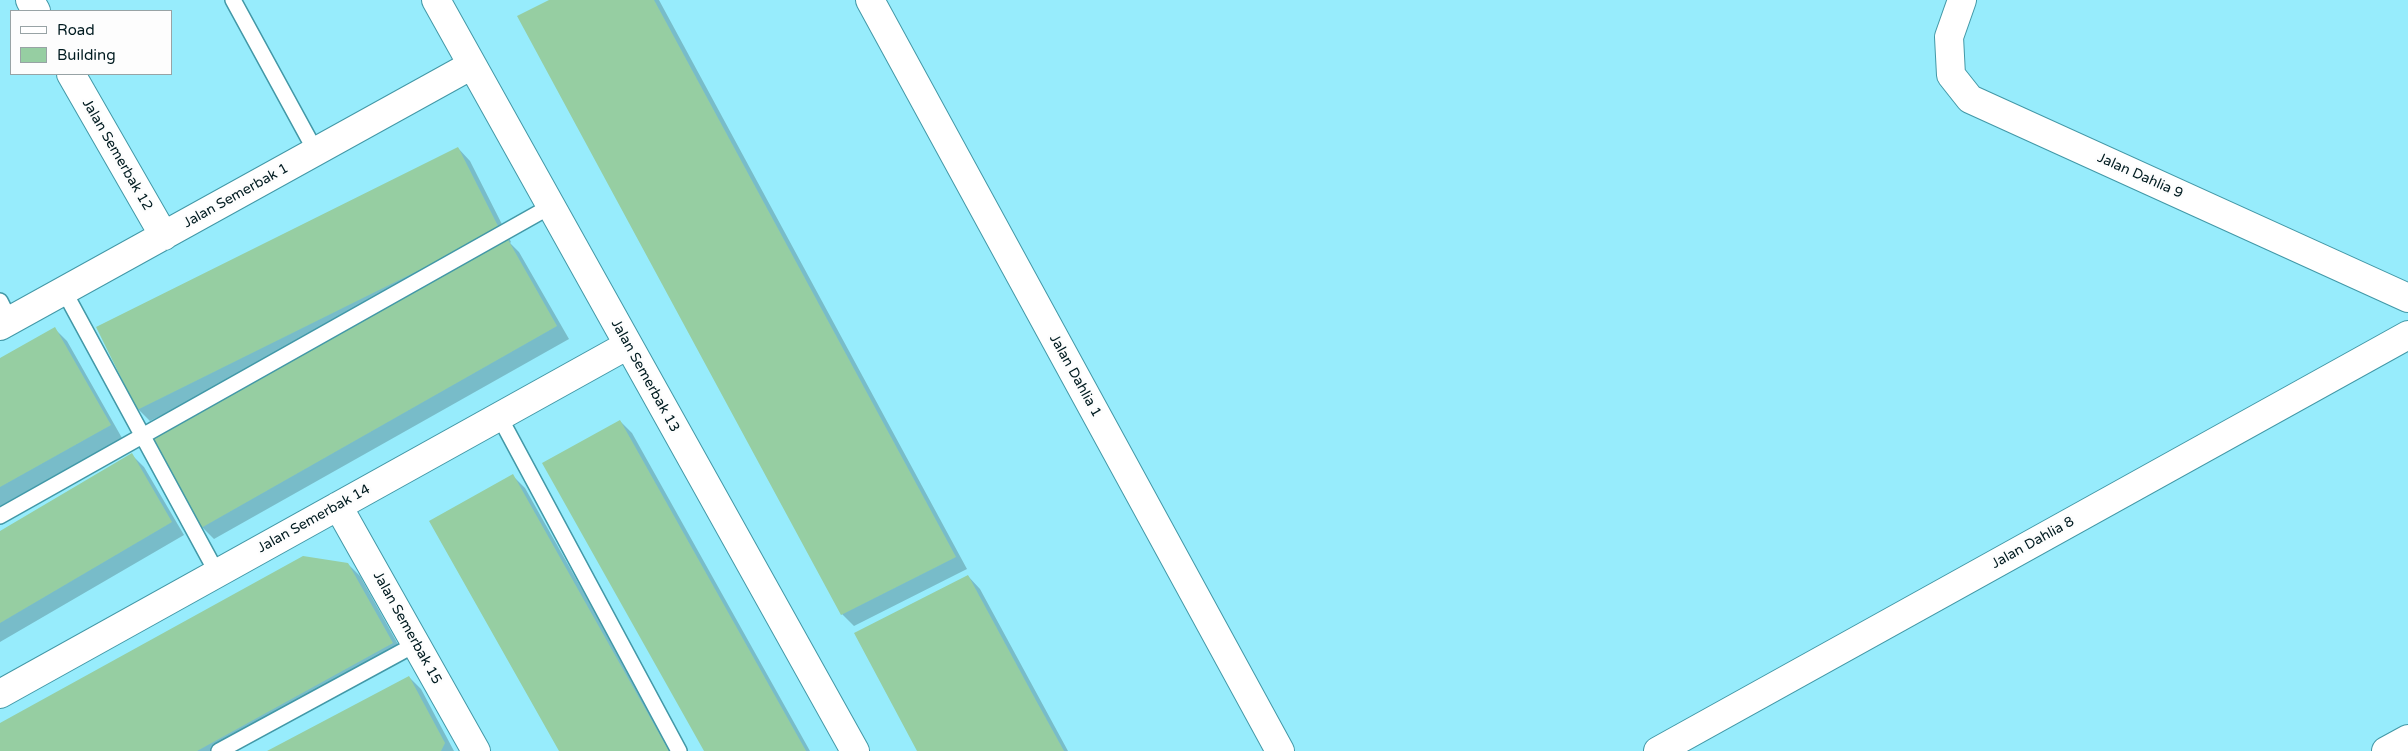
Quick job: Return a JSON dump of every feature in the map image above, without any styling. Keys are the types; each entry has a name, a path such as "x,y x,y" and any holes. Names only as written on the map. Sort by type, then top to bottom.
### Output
{"street":[{"name":"Jalan Semerbak 13","path":"436,0 855,751"},
{"name":"Jalan Dahlia 1","path":"870,0 1280,751"},
{"name":"Jalan Dahlia 9","path":"1962,0 1949,36 1951,74 1970,98 2408,298"},
{"name":"Jalan Semerbak 1","path":"4,316 64,291 472,65"},
{"name":"Jalan Semerbak 12","path":"72,75 164,236"},
{"name":"Jalan Dahlia 8","path":"1658,751 2408,335"},
{"name":"Jalan Semerbak 14","path":"0,694 628,345"},
{"name":"Jalan Semerbak 15","path":"338,506 476,751"},
{"path":"2386,751 2408,739"}],"lane":[{"path":"233,0 316,152"},
{"path":"0,516 551,206"},
{"path":"64,291 217,573"},
{"path":"499,416 679,751"},
{"path":"219,751 416,644"}],"building":[{"path":"549,0 654,0 956,557 841,615 517,16"},
{"path":"458,147 500,230 137,410 96,327"},
{"path":"507,238 557,326 201,528 151,439"},
{"path":"55,327 111,425 0,487 0,358"},
{"path":"620,420 806,751 704,751 542,463"},
{"path":"132,453 172,522 0,623 0,531"},
{"path":"513,474 669,751 559,751 429,521"},
{"path":"303,556 348,563 393,643 197,751 0,751 0,723"},
{"path":"968,575 1064,751 917,751 854,633"},
{"path":"409,676 445,743 441,751 267,751"}]}
